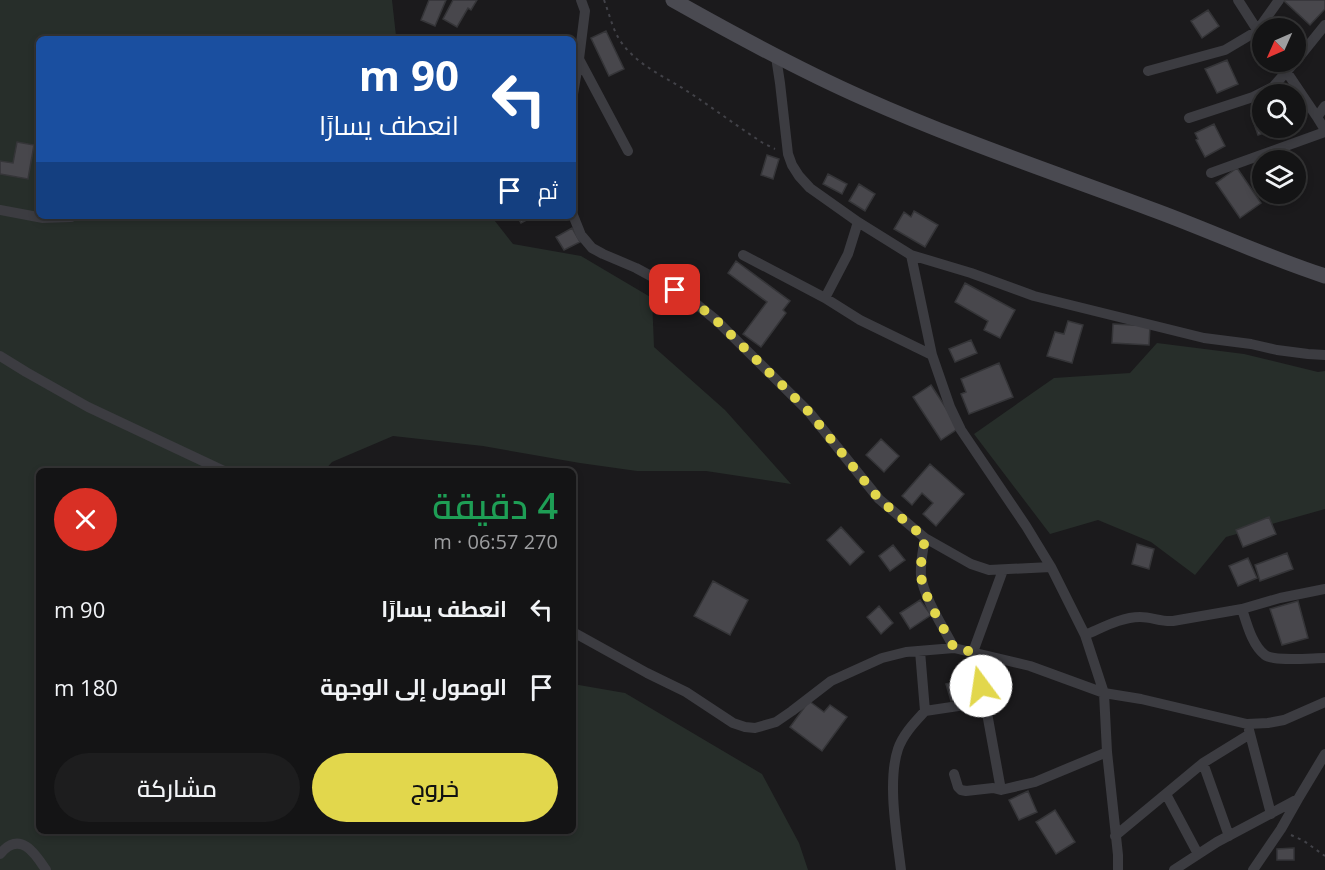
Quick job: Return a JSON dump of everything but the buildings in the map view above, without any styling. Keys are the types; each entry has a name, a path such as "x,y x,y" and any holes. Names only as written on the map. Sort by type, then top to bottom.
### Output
{"street":[{"path":"576,76 585,11 581,0"},
{"path":"673,0 776,57 919,123 1325,276"},
{"path":"1238,0 1252,22"},
{"path":"1270,18 1280,0"},
{"path":"1306,49 1325,25"},
{"path":"1148,71 1225,50 1252,38"},
{"path":"776,57 788,154 799,176 810,188 858,222 911,255 971,273 1034,296 1204,338 1325,355"},
{"path":"579,59 628,151"},
{"path":"1189,118 1253,97 1273,87 1287,72 1325,131 1211,173"},
{"path":"1317,117 1325,106"},
{"path":"0,210 36,217"},
{"path":"575,219 581,235 592,248 662,282 689,298 716,320 809,412 879,499 925,538 971,564 989,570 1051,567"},
{"path":"825,298 848,254 858,222"},
{"path":"743,255 825,298 860,320 932,355"},
{"path":"911,255 932,355 950,407 962,430 1051,567 1085,635 1104,693 1118,870"},
{"path":"0,356 88,407 218,468"},
{"path":"925,538 921,561 924,588 954,648"},
{"path":"1001,790 985,702 973,652 1003,570"},
{"path":"1085,635 1131,618 1146,617 1164,622 1242,609 1325,589"},
{"path":"1242,609 1254,642 1264,654 1272,659 1325,658"},
{"path":"576,634 686,692 733,723 745,727 755,728 776,722 831,681 865,664 890,656 954,648 1030,666 1104,693 1161,704 1248,729"},
{"path":"920,651 925,711"},
{"path":"901,870 893,800 898,748 908,731 925,711 985,702"},
{"path":"1115,836 1248,729 1284,720 1325,702"},
{"path":"1248,729 1271,814"},
{"path":"954,774 961,790 1001,790 1035,782 1107,752"},
{"path":"1253,870 1281,829 1325,754"},
{"path":"1203,763 1228,836"},
{"path":"1166,794 1198,854"},
{"path":"1174,870 1228,836 1298,799"},
{"path":"0,854 9,846 21,844 31,849 46,870"}],"path":[{"path":"604,0 618,38 629,52 649,69 679,86 763,143 788,154"},
{"path":"1281,829 1304,841 1325,856"}],"shaded area":[{"path":"0,0 392,0 396,36 36,36 36,219 493,219 513,244 581,256 652,298 654,347 725,410 791,484 706,471 637,471 483,446 393,436 332,462 327,468 36,468 36,834 576,834 576,685 625,693 762,774 799,843 808,870 0,870"},
{"path":"1157,343 1244,354 1318,372 1325,371 1325,509 1226,537 1195,575 1151,542 1098,520 1050,534 974,434 1054,378 1130,373"}],"route":[{"path":"675,290 689,298 716,320 784,387 809,412 879,499 925,538 921,561 924,588 954,648 973,652 981,686"}]}
